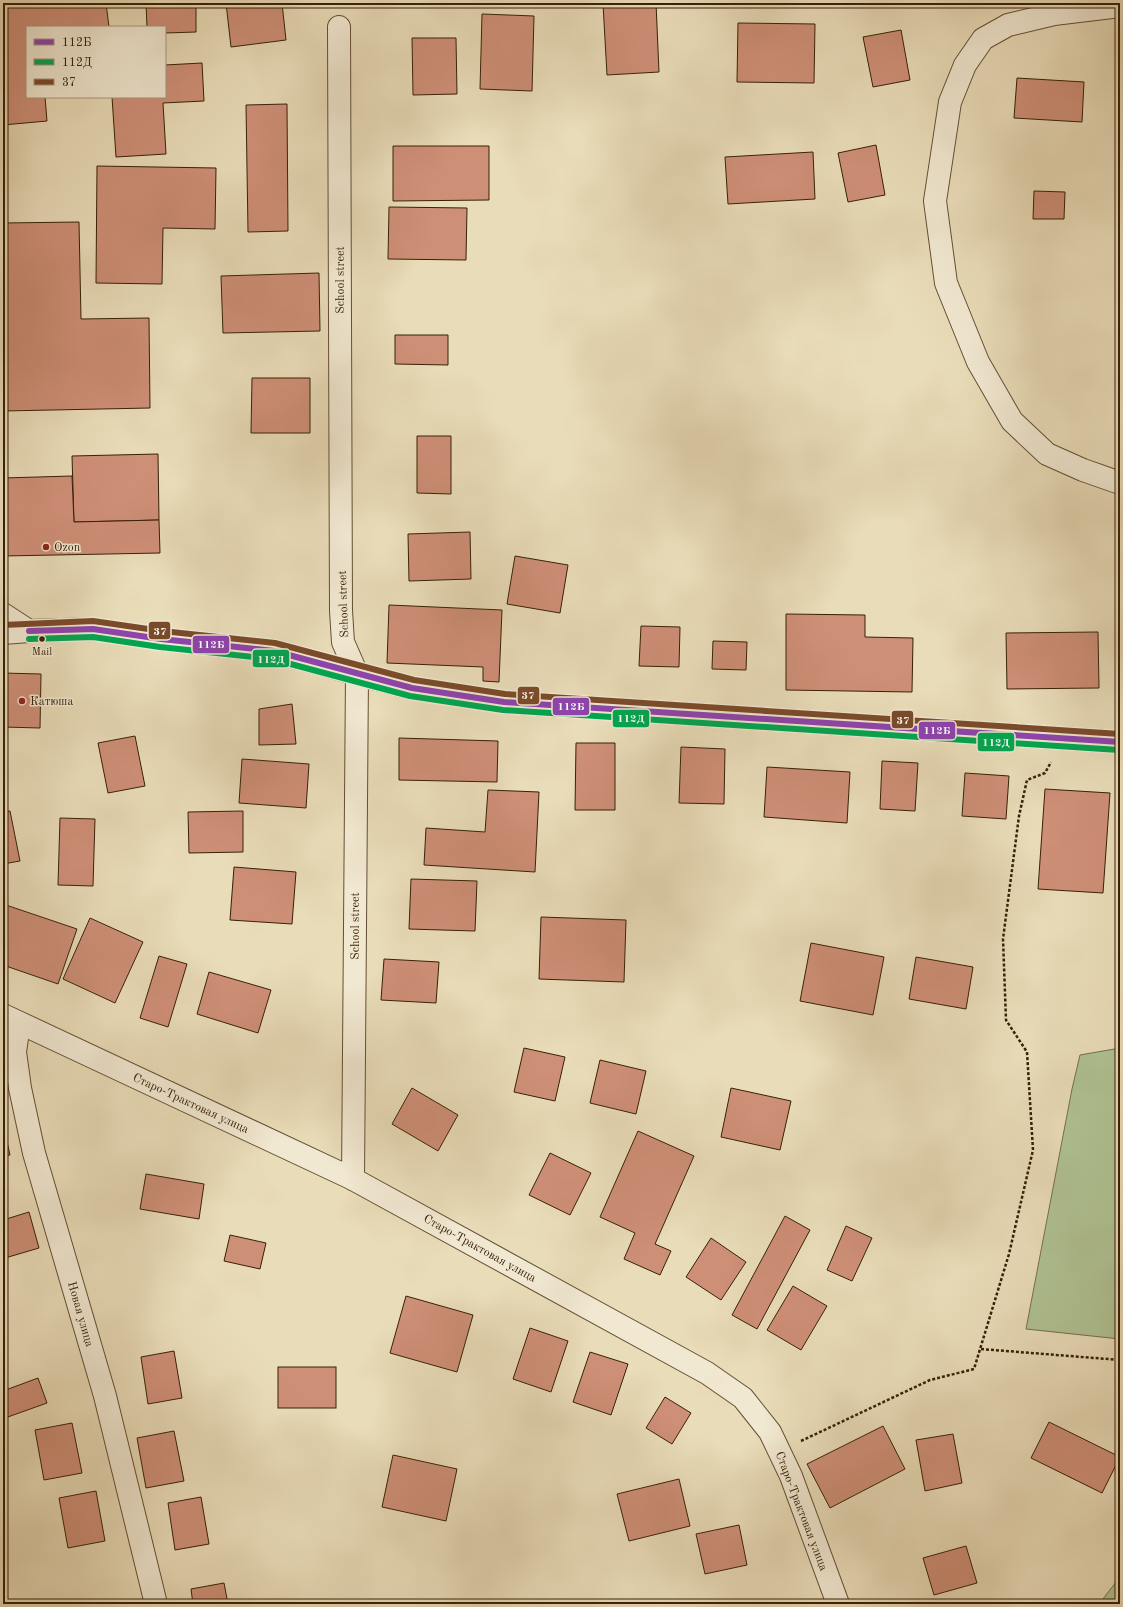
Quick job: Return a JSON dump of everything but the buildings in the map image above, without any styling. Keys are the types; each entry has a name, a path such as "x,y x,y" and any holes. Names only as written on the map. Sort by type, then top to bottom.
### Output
{"street":[{"path":"1120,6 1054,14 1008,25 983,39 965,65 950,102 935,201 946,283 978,362 1012,421 1047,454 1084,470 1120,483"},
{"name":"School street","path":"339,27 341,611 343,642 357,674 353,1178"},
{"path":"3,614 29,631"},
{"path":"3,633 93,629 161,639 274,651 412,688 504,702 1120,742"},
{"name":"Старо-Трактовая улица","path":"11,1019 353,1178 707,1373 743,1398 770,1432 791,1476 838,1604"},
{"name":"Новая улица","path":"11,1019 20,1088 33,1146 105,1396 156,1604"}],"path":[{"path":"799,1442 930,1380 974,1370 1009,1254 1033,1150 1027,1052 1006,1020 1004,940 1019,816 1027,780 1045,773 1063,739"},
{"path":"980,1348 1120,1360"}],"green space":[{"path":"1120,1048 1120,1339 1026,1329 1072,1089 1080,1055"},
{"path":"1120,1577 1120,1604 1099,1604"}],"transit line":[{"name":"37","path":"3,625 93,621 162,631 275,643 414,680 505,694 1120,734"},
{"name":"112Б","path":"29,631 93,629 161,639 274,651 412,688 504,702 1120,742"},
{"name":"112Д","path":"29,639 93,637 160,647 272,659 410,696 503,710 1119,750"}],"place":[{"name":"Ozon","path":"46,547"},
{"name":"Mail","path":"42,639"},
{"name":"Катюша","path":"22,701"}]}
